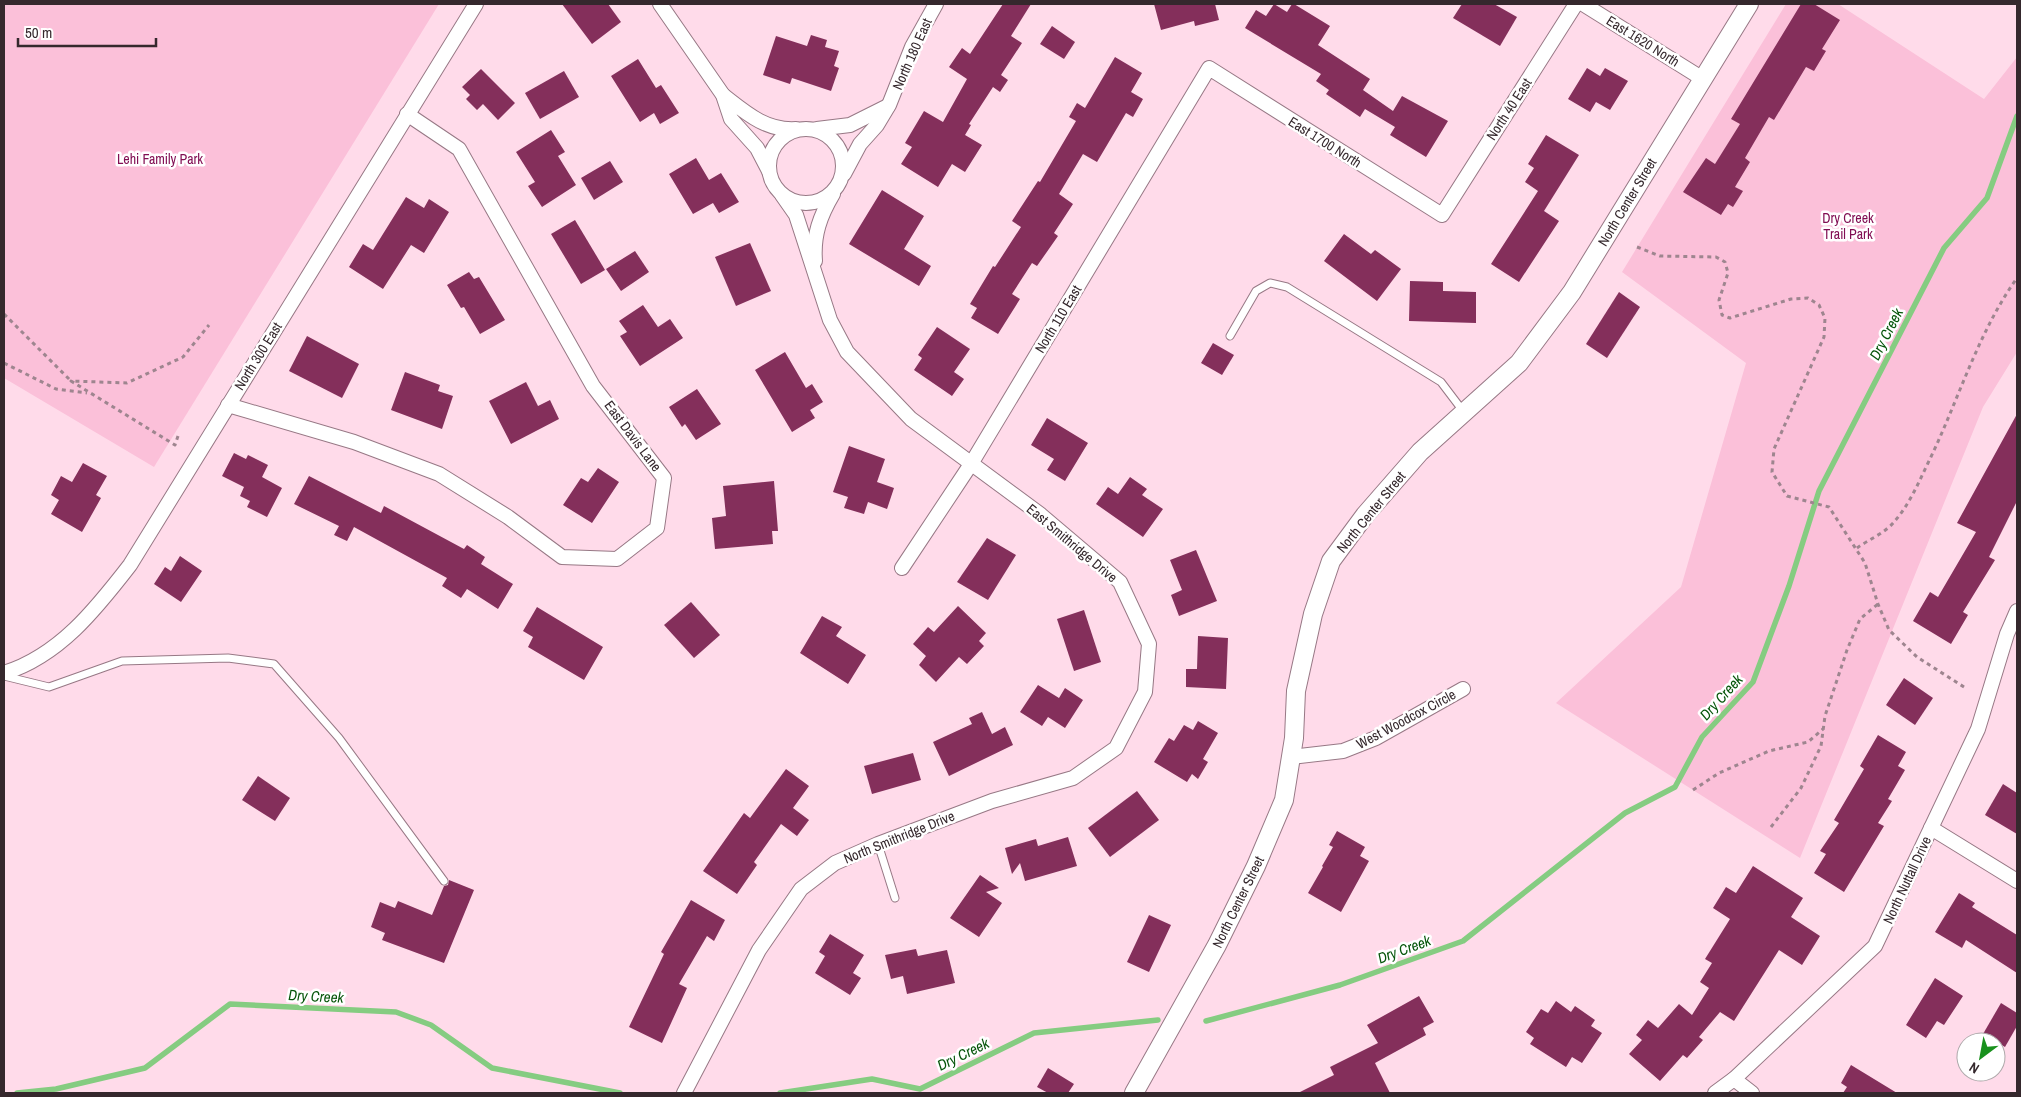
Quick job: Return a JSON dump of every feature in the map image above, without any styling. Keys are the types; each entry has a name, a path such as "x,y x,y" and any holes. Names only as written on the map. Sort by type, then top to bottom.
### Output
{"street":[{"name":"North 300 East","path":"4,674 26,666 57,645 97,608 130,565 476,4"},
{"path":"660,4 723,95 731,119 756,148 777,189 796,215 816,277"},
{"name":"North 180 East","path":"842,178 860,144 877,125 889,106 912,48 936,4"},
{"name":"North 40 East","path":"1442,215 1576,4"},
{"name":"East 1620 North","path":"1583,4 1703,79"},
{"name":"North Center Street","path":"1134,1093 1217,945 1256,866 1284,800 1291,757 1296,691 1313,614 1331,561 1365,515 1414,459 1463,412 1519,363 1572,292 1749,4"},
{"name":"East 1700 North","path":"1209,68 1442,215"},
{"name":"North 110 East","path":"902,568 971,464 1209,68"},
{"path":"723,95 755,120 784,130 808,129 827,135 838,147 844,162 842,178 818,221 814,249 816,277"},
{"name":"North 180 East","path":"808,129 850,125 889,106"},
{"name":"East Davis Lane","path":"228,405 354,442 439,474 508,516 562,556 617,559 657,528 664,478 626,425 593,386 459,149 407,114"},
{"path":"770,174 770,158 776,144 789,133 808,129"},
{"path":"782,195 789,200 804,204 820,201 834,192"},
{"name":"East Smithridge Drive","path":"816,277 830,320 847,352 911,419 1041,515 1120,582 1149,644"},
{"name":"North Nuttall Drive","path":"1715,1093 1734,1079 1875,946 1978,729 2012,638 2017,611"},
{"name":"North Smithridge Drive","path":"684,1093 759,950 801,889 835,863 878,844 992,801 1073,778 1116,748 1144,692 1149,644"},
{"name":"West Woodcox Circle","path":"1291,757 1343,751 1376,738 1463,689"},
{"path":"1931,828 2017,881"},
{"path":"1734,1079 1752,1093"}],"lane":[{"path":"1230,336 1256,292 1270,283 1287,287 1441,382 1463,412"},
{"path":"4,674 49,687 122,661 228,658 274,664 339,738 444,880"},
{"path":"878,844 895,898"}],"path":[{"path":"1637,247 1660,256 1716,257 1725,262 1728,273 1719,300 1722,315 1730,318 1791,299 1808,298 1819,305 1825,318 1824,337 1774,449 1772,472 1788,496 1829,507 1865,563 1878,604 1889,630 1918,656 1964,687"},
{"path":"1857,548 1893,524 1908,504 1949,420 1964,378 2005,294 2017,278"},
{"path":"4,314 71,381 175,445 178,436"},
{"path":"71,381 127,383 183,357 209,325"},
{"path":"4,363 56,389 90,393"},
{"path":"1771,827 1801,788 1821,746 1825,716 1847,650 1860,619 1878,604"},
{"path":"1693,790 1719,774 1769,751 1808,742 1824,728"}],"green space":[{"name":"Lehi Family Park","path":"4,4 439,4 154,467 4,378"},
{"name":"Dry Creek Trail Park","path":"1786,4 1838,4 1984,99 2017,57 2017,352 1983,407 1800,858 1556,703 1681,587 1746,363 1622,272"}],"building":[{"path":"562,4 608,4 621,22 592,44"},
{"path":"1003,4 1031,4 1011,36 1022,43 1001,75 1008,80 1000,92 993,87 969,124 971,125 965,135 982,145 965,172 952,164 938,187 901,164 912,147 905,143 924,111 943,122 967,79 949,67 962,48 970,54"},
{"path":"1154,4 1215,4 1219,20 1195,26 1194,21 1161,30"},
{"path":"1274,4 1287,12 1292,4 1294,4 1330,26 1318,45 1370,79 1363,90 1393,111 1402,96 1448,121 1426,157 1390,135 1395,127 1365,109 1360,117 1326,94 1329,90 1316,81 1321,74 1245,28 1256,10 1266,16"},
{"path":"1462,4 1494,4 1517,17 1500,46 1453,18"},
{"path":"1801,4 1814,4 1840,20 1822,49 1826,51 1814,71 1806,67 1774,120 1769,117 1745,158 1750,162 1735,187 1743,191 1733,207 1728,204 1721,215 1683,192 1706,158 1715,164 1740,124 1731,119"},
{"path":"1052,26 1075,42 1064,59 1040,44"},
{"path":"811,35 827,40 825,47 839,51 834,66 839,68 831,91 792,78 790,84 763,75 776,36 807,46"},
{"path":"1115,57 1142,73 1131,92 1143,99 1133,117 1126,113 1097,162 1083,154 1059,194 1073,204 1054,233 1058,236 1037,266 1032,263 1012,294 1020,299 998,334 971,318 977,308 970,304 993,266 995,267 1021,227 1012,221 1038,181 1040,182 1076,121 1069,117 1077,103 1085,108"},
{"path":"638,59 656,88 661,85 679,113 660,124 654,113 640,122 611,76"},
{"path":"1587,68 1600,76 1605,68 1628,81 1610,110 1596,102 1590,112 1568,99"},
{"path":"481,69 515,103 498,120 483,104 477,110 466,99 470,95 462,87"},
{"path":"564,71 579,97 540,119 525,93"},
{"path":"551,130 565,152 558,156 576,185 542,207 528,186 535,182 516,152"},
{"path":"1546,135 1579,155 1544,211 1559,221 1519,282 1491,264 1538,191 1525,182 1534,168 1528,164"},
{"path":"696,158 709,180 721,173 739,202 719,213 713,203 693,214 669,174"},
{"path":"610,161 623,182 594,200 581,178"},
{"path":"882,190 924,216 904,249 931,266 919,286 849,244"},
{"path":"406,197 424,208 429,199 449,212 424,253 411,245 383,289 349,267 363,244 373,250"},
{"path":"575,220 605,270 581,284 551,234"},
{"path":"1344,234 1371,254 1375,250 1401,269 1377,301 1324,261"},
{"path":"750,243 771,291 736,306 715,257"},
{"path":"635,251 649,272 621,291 606,269"},
{"path":"469,272 474,279 479,277 505,320 480,334 464,307 461,308 447,285"},
{"path":"1410,281 1443,282 1443,291 1476,292 1476,323 1409,321"},
{"path":"1619,292 1640,307 1607,358 1586,344"},
{"path":"643,305 658,327 670,319 683,338 640,366 620,336 627,332 619,321"},
{"path":"937,327 970,349 954,372 964,379 952,396 914,370 922,358 918,355"},
{"path":"307,336 359,364 342,398 289,371"},
{"path":"1213,343 1234,355 1222,375 1201,363"},
{"path":"785,352 806,388 812,384 823,402 810,410 815,418 792,432 755,370"},
{"path":"405,372 440,385 438,391 453,396 442,429 391,410"},
{"path":"526,382 538,406 550,400 559,419 511,444 489,401"},
{"path":"697,389 721,424 696,440 685,424 682,427 669,407"},
{"path":"2017,414 2017,501 1989,557 1995,560 1963,612 1968,615 1951,644 1913,621 1930,592 1938,597 1976,532 1957,523"},
{"path":"1047,418 1088,443 1065,481 1047,470 1054,459 1031,445"},
{"path":"849,446 885,459 877,482 894,488 887,509 868,502 864,514 844,508 848,497 833,492"},
{"path":"234,453 246,459 248,455 268,465 262,477 282,488 267,517 247,507 250,501 240,496 244,487 222,476"},
{"path":"83,463 107,476 96,495 101,498 82,532 51,514 59,500 51,495 61,476 72,482"},
{"path":"598,468 619,482 592,523 563,505 581,478 588,482"},
{"path":"309,476 381,513 384,506 464,549 467,545 485,557 481,564 513,584 498,609 467,589 461,598 442,586 447,578 354,527 347,541 334,535 339,526 294,504"},
{"path":"1130,477 1147,489 1142,495 1163,509 1143,537 1096,504 1108,487 1118,494"},
{"path":"774,481 778,531 772,531 773,544 715,549 712,518 726,516 723,486"},
{"path":"987,538 1016,555 988,600 957,582"},
{"path":"1196,550 1217,601 1179,616 1171,595 1182,590 1170,560"},
{"path":"180,556 202,571 181,602 154,584 165,567 171,571"},
{"path":"691,602 720,635 694,658 664,625"},
{"path":"958,606 986,633 979,641 984,646 967,664 959,657 936,682 919,665 926,656 913,644 928,627 934,632"},
{"path":"537,607 603,647 584,680 528,647 533,637 523,631"},
{"path":"1084,610 1101,662 1074,671 1057,619"},
{"path":"822,616 842,627 836,636 866,655 848,684 800,653"},
{"path":"1198,636 1228,638 1226,689 1186,687 1186,669 1197,669"},
{"path":"1904,678 1933,698 1915,725 1886,705"},
{"path":"1038,685 1059,698 1065,688 1083,700 1065,728 1048,717 1042,726 1020,712"},
{"path":"982,712 992,734 1005,727 1013,745 949,776 933,742 972,724 969,718"},
{"path":"1198,721 1218,733 1203,759 1208,762 1198,779 1192,774 1187,782 1154,762 1169,738 1174,741 1184,725 1193,730"},
{"path":"1878,735 1906,752 1898,766 1905,770 1888,799 1892,801 1878,823 1884,826 1844,892 1814,873 1826,854 1820,851 1839,823 1834,820 1864,769 1860,766"},
{"path":"913,753 921,780 872,794 864,766"},
{"path":"786,769 809,786 793,808 809,820 797,836 781,824 754,862 757,865 737,894 703,871 744,813 750,818"},
{"path":"258,776 290,798 275,821 242,800"},
{"path":"2003,784 2017,793 2017,834 1985,815"},
{"path":"1137,791 1159,820 1110,857 1088,828"},
{"path":"1337,831 1365,847 1360,856 1369,861 1341,912 1308,893 1333,847 1329,845"},
{"path":"1068,837 1077,866 1025,881 1020,863 1012,874 1005,848 1036,839 1038,846"},
{"path":"1753,866 1803,898 1791,917 1820,936 1802,965 1779,950 1734,1021 1720,1012 1699,1037 1703,1040 1687,1058 1683,1055 1660,1081 1629,1054 1642,1040 1636,1035 1648,1020 1658,1028 1679,1004 1692,1015 1709,988 1700,982 1712,963 1705,959 1730,919 1713,908 1726,887 1736,893"},
{"path":"980,875 999,888 986,892 1002,903 979,937 950,918"},
{"path":"449,880 474,890 444,963 382,940 385,933 371,927 380,902 395,908 398,901 432,915 444,886 448,885"},
{"path":"1959,893 1975,903 1972,907 2017,935 2017,973 1966,940 1962,948 1935,932"},
{"path":"691,900 725,920 714,941 707,936 679,984 687,988 662,1043 629,1027 664,954 661,952"},
{"path":"1149,915 1171,925 1149,972 1127,962"},
{"path":"830,934 864,955 853,973 861,978 850,995 815,973 825,956 819,952"},
{"path":"916,949 918,956 947,950 955,983 907,994 903,976 891,979 885,955"},
{"path":"1935,978 1963,996 1944,1025 1937,1021 1926,1038 1906,1025"},
{"path":"1419,996 1434,1022 1423,1028 1426,1035 1375,1063 1390,1093 1298,1093 1334,1075 1330,1067 1378,1043 1367,1025"},
{"path":"1556,1001 1571,1012 1575,1006 1595,1020 1591,1026 1602,1033 1582,1063 1572,1057 1566,1067 1530,1044 1534,1038 1526,1032 1541,1009 1548,1013"},
{"path":"2001,1003 2017,1013 2017,1026 2006,1045 2006,1032 1984,1032"},
{"path":"1851,1065 1897,1093 1843,1093 1847,1087 1841,1083"},
{"path":"1048,1068 1074,1084 1068,1093 1048,1093 1037,1087"}],"waterway":[{"name":"Dry Creek","path":"1206,1021 1340,985 1463,941 1625,813 1675,787 1702,737 1753,682 1789,586 1819,491 1944,248 1987,198 2017,116"},
{"name":"Dry Creek","path":"17,1093 56,1089 145,1068 230,1004 396,1012 431,1025 492,1068 620,1093"},
{"name":"Dry Creek","path":"780,1093 872,1079 920,1089 1034,1033 1158,1020"}]}
